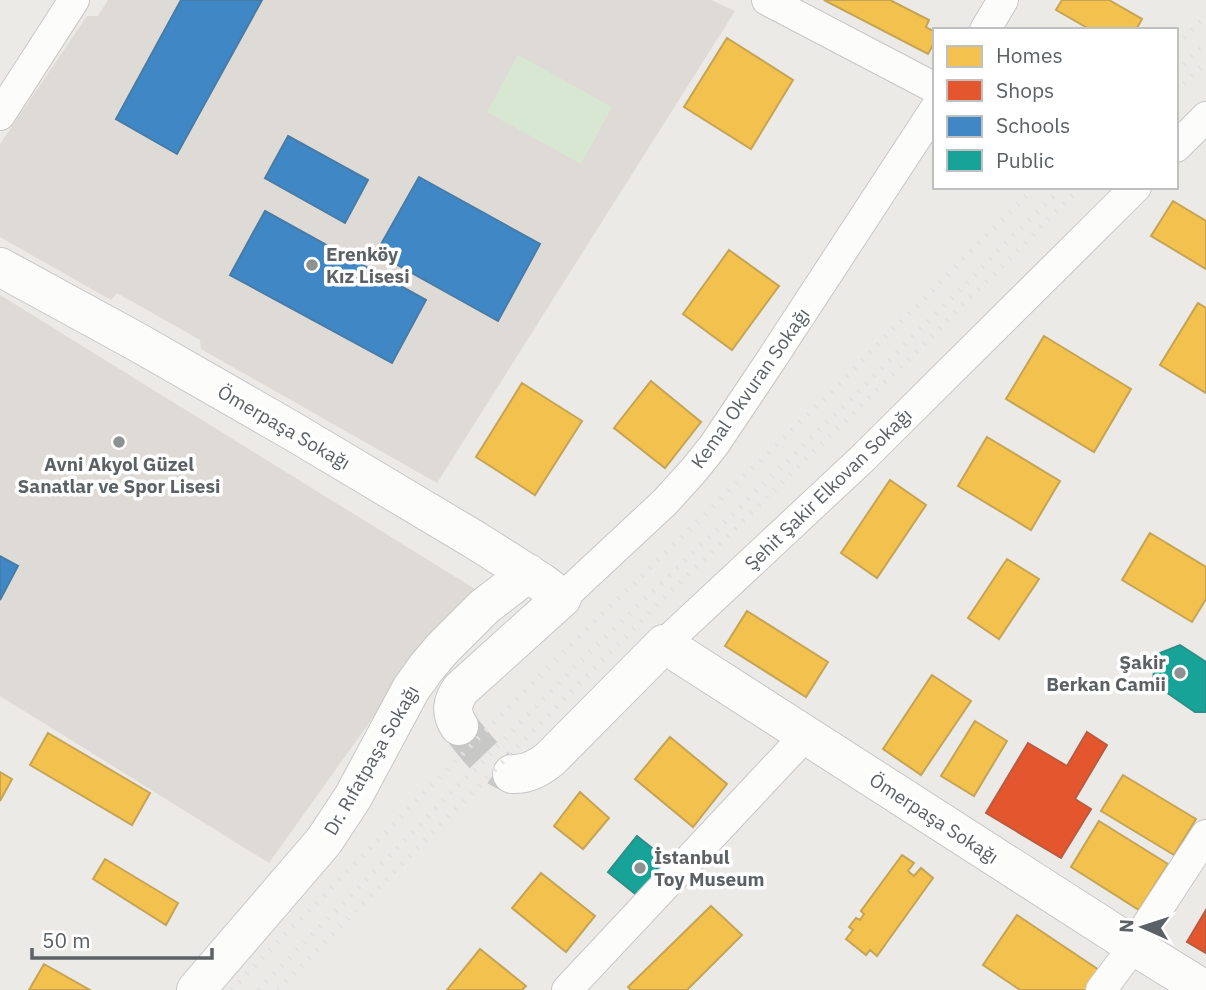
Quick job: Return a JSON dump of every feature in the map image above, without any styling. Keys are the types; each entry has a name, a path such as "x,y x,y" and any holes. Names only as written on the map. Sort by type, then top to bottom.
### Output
{"street":[{"path":"0,115 74,0"},
{"path":"767,0 933,87"},
{"path":"986,28 1003,0"},
{"name":"Kemal Okvuran Sokağı","path":"459,726 452,711 461,689 665,502 694,470 785,338 933,112"},
{"path":"1178,145 1206,117"},
{"name":"Şehit Şakir Elkovan Sokağı","path":"512,774 532,771 550,759 664,644 870,451 1134,189"},
{"name":"Ömerpaşa Sokağı","path":"0,267 272,419 431,513 528,573 562,598"},
{"name":"Dr. Rıfatpaşa Sokağı","path":"196,990 329,835 365,777 411,688 426,668 477,613 528,573"},
{"name":"Ömerpaşa Sokağı","path":"664,644 1205,990"},
{"path":"567,990 805,736"},
{"path":"1101,990 1134,946 1206,835"}],"shaded area":[{"name":"Erenköy Kız Lisesi","path":"108,0 711,0 735,11 437,483 201,349 200,340 149,311 117,293 111,300 0,237 0,144 87,16 98,16"},
{"name":"Avni Akyol Güzel Sanatlar ve Spor Lisesi","path":"0,295 475,589 374,716 269,863 0,696"}],"green space":[{"path":"518,55 612,107 581,164 487,112"}],"building: Homes":[{"path":"824,0 890,0 929,20 926,27 933,31 933,45 928,54"},
{"path":"1062,0 1109,0 1142,19 1137,28 1088,28 1056,10"},
{"path":"727,38 793,80 751,149 684,107"},
{"path":"1173,201 1206,221 1206,269 1151,236"},
{"path":"729,250 779,286 732,350 683,314"},
{"path":"1198,303 1206,308 1206,393 1160,365"},
{"path":"1044,336 1131,389 1094,452 1006,399"},
{"path":"651,381 701,422 665,468 614,428"},
{"path":"522,383 582,421 535,495 476,457"},
{"path":"987,437 1060,481 1031,530 958,486"},
{"path":"890,480 926,505 877,578 841,553"},
{"path":"1150,533 1206,567 1206,599 1192,622 1122,580"},
{"path":"1007,559 1039,579 999,639 968,618"},
{"path":"747,611 828,662 806,697 725,646"},
{"path":"932,675 971,701 921,775 883,749"},
{"path":"975,721 1007,741 974,796 941,776"},
{"path":"48,733 150,793 132,825 30,765"},
{"path":"670,737 727,784 693,827 635,779"},
{"path":"0,772 12,779 0,801"},
{"path":"1123,775 1196,819 1174,855 1101,811"},
{"path":"580,792 609,818 583,849 554,826"},
{"path":"1099,821 1168,864 1139,910 1071,867"},
{"path":"902,855 914,863 908,871 914,876 921,868 933,878 877,956 870,950 866,955 846,939 853,930 849,927 856,918 860,920 864,914 861,911"},
{"path":"105,859 178,903 166,925 93,879"},
{"path":"541,873 595,916 566,952 512,908"},
{"path":"711,906 742,935 687,990 631,990 628,987"},
{"path":"1017,915 1102,972 1089,990 1020,990 983,965"},
{"path":"480,949 526,986 522,990 447,990"},
{"path":"44,964 90,990 29,990"}],"building: Shops":[{"path":"1087,732 1107,745 1075,799 1091,809 1061,858 986,813 1028,743 1067,766"},
{"path":"1206,910 1206,953 1187,942"}],"building: Schools":[{"path":"181,0 262,0 177,154 116,119"},
{"path":"288,136 368,180 345,223 265,178"},
{"path":"419,177 540,244 498,321 376,253"},
{"path":"265,211 426,300 392,363 230,275"},
{"path":"0,556 18,566 0,600"}],"building: Public":[{"name":"Şakir Berkan Camii","path":"1180,645 1206,662 1206,712 1195,712 1153,683 1155,655"},
{"name":"İstanbul Toy Museum","path":"637,836 672,864 643,900 608,872"}],"tunnel":[{"path":"459,726 489,760 503,771 512,774"}],"railway":[{"path":"1178,44 1206,16"},
{"path":"1178,71 1206,43"},
{"path":"1178,90 1206,62"},
{"path":"231,990 596,620 830,393 1033,189"},
{"path":"258,990 574,668 835,415 1060,189"},
{"path":"278,990 648,614 1079,189"}],"place":[{"name":"Erenköy Kız Lisesi","path":"312,265"},
{"name":"Avni Akyol Güzel Sanatlar ve Spor Lisesi","path":"119,442"},
{"name":"Şakir Berkan Camii","path":"1180,673"},
{"name":"İstanbul Toy Museum","path":"640,868"}]}
